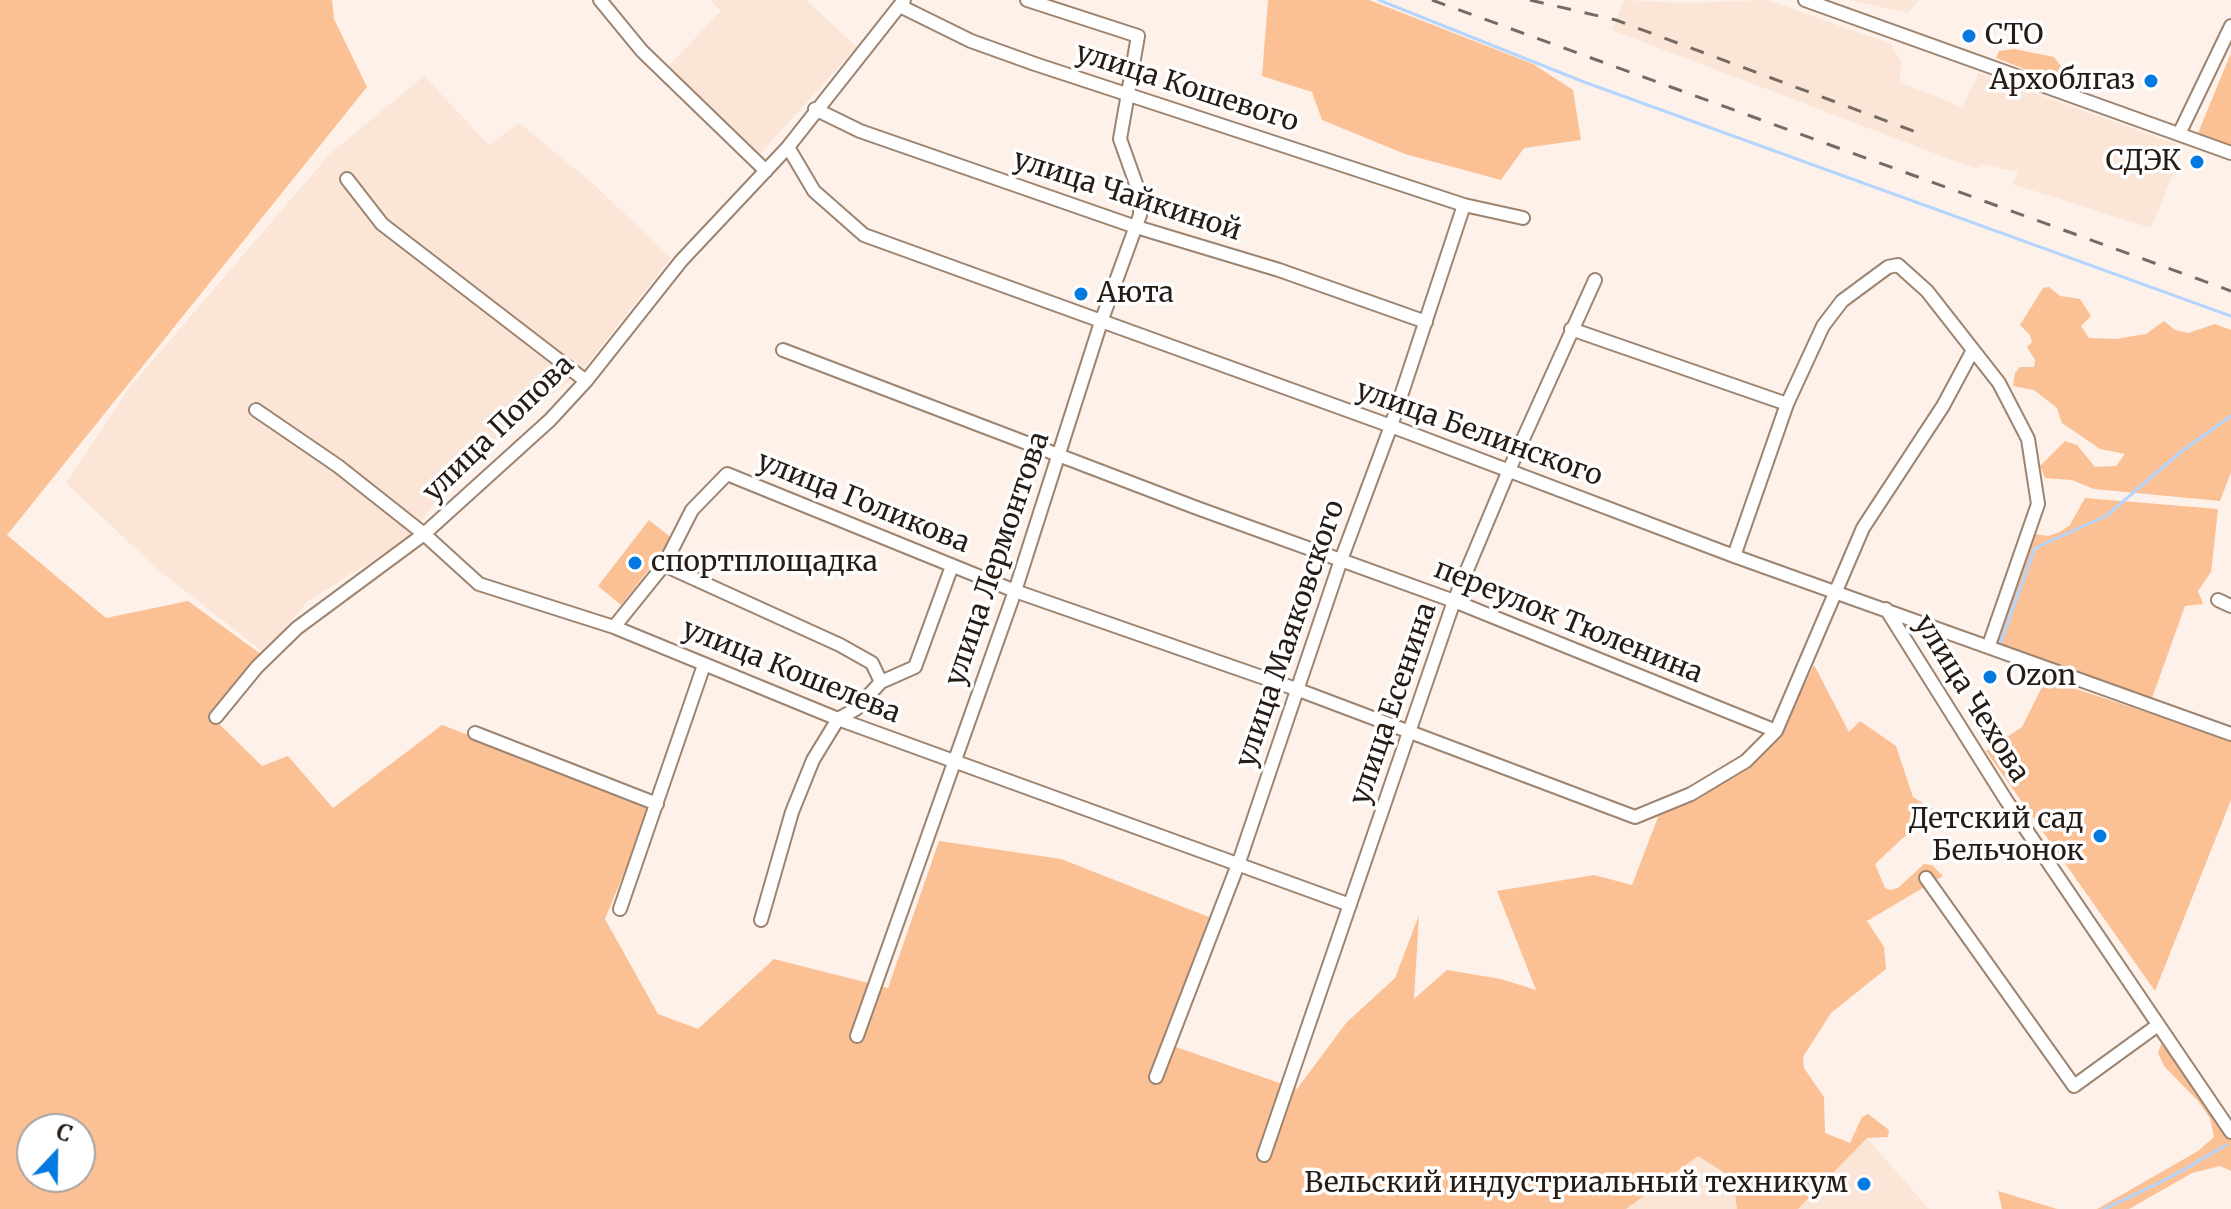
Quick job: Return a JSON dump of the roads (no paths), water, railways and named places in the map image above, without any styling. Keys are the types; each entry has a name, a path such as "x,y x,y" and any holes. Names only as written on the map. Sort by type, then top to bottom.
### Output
{"street":[{"path":"600,0 642,51 766,171"},
{"name":"улица Лермонтова","path":"857,1036 1015,591 1101,322 1133,226 1140,215 1140,195 1120,139 1138,36 1027,0"},
{"path":"1805,0 2231,153"},
{"path":"788,147 815,109 902,3"},
{"name":"улица Кошевого","path":"902,3 971,41 1464,205 1523,218"},
{"path":"2179,134 2231,26"},
{"name":"улица Чайкиной","path":"815,109 860,131 1133,226 1279,270 1426,322"},
{"name":"улица Попова","path":"216,717 257,667 297,628 424,534 550,420 586,381 681,261 788,147"},
{"name":"улица Белинского","path":"788,147 814,191 864,235 1391,426 1734,556 2231,734"},
{"path":"347,179 382,224 586,381"},
{"name":"улица Маяковского","path":"1156,1077 1239,862 1296,689 1391,426 1464,205"},
{"path":"1734,556 1787,404 1833,310 1888,267 1898,265 1927,291 1999,383 2028,439 2038,504 1989,645"},
{"name":"улица Есенина","path":"1264,1155 1454,601 1595,280"},
{"path":"1571,329 1787,404"},
{"name":"переулок Тюленина","path":"783,350 1059,456 1454,601 1776,731"},
{"path":"1776,731 1863,528 1943,406 1973,350"},
{"name":"улица Кошелева","path":"256,410 338,466 424,534 479,584 614,627 838,719 1239,862 1350,905"},
{"name":"улица Голикова","path":"614,627 664,565 692,510 727,474 1015,591 1296,689 1635,817 1691,794 1746,761 1776,731"},
{"path":"664,565 840,645 872,663 881,682"},
{"path":"761,920 792,812 813,760 838,719 856,709 881,682 915,667 952,566"},
{"path":"2218,600 2231,606"},
{"name":"улица Чехова","path":"1886,609 2006,800 2231,1132"},
{"path":"620,909 704,665"},
{"path":"475,733 657,804"},
{"path":"1926,878 2074,1086 2158,1025"}],"waterway":[{"path":"1379,0 1584,82 2231,316"},
{"path":"1999,646 2035,548 2106,516 2182,451 2231,416"},
{"path":"1838,600 1869,611"},
{"path":"2104,1209 2169,1178 2226,1145"}],"railway":[{"path":"1432,0 2231,291"},
{"path":"1530,0 1616,20 1916,132"}],"place":[{"name":"СТО","path":"1969,36"},
{"name":"Архоблгаз","path":"2151,81"},
{"name":"СДЭК","path":"2197,162"},
{"name":"Аюта","path":"1081,294"},
{"name":"спортплощадка","path":"635,563"},
{"name":"Ozon","path":"1990,677"},
{"name":"Детский сад Бельчонок","path":"2100,836"},
{"name":"Вельский индустриальный техникум","path":"1864,1184"}]}
